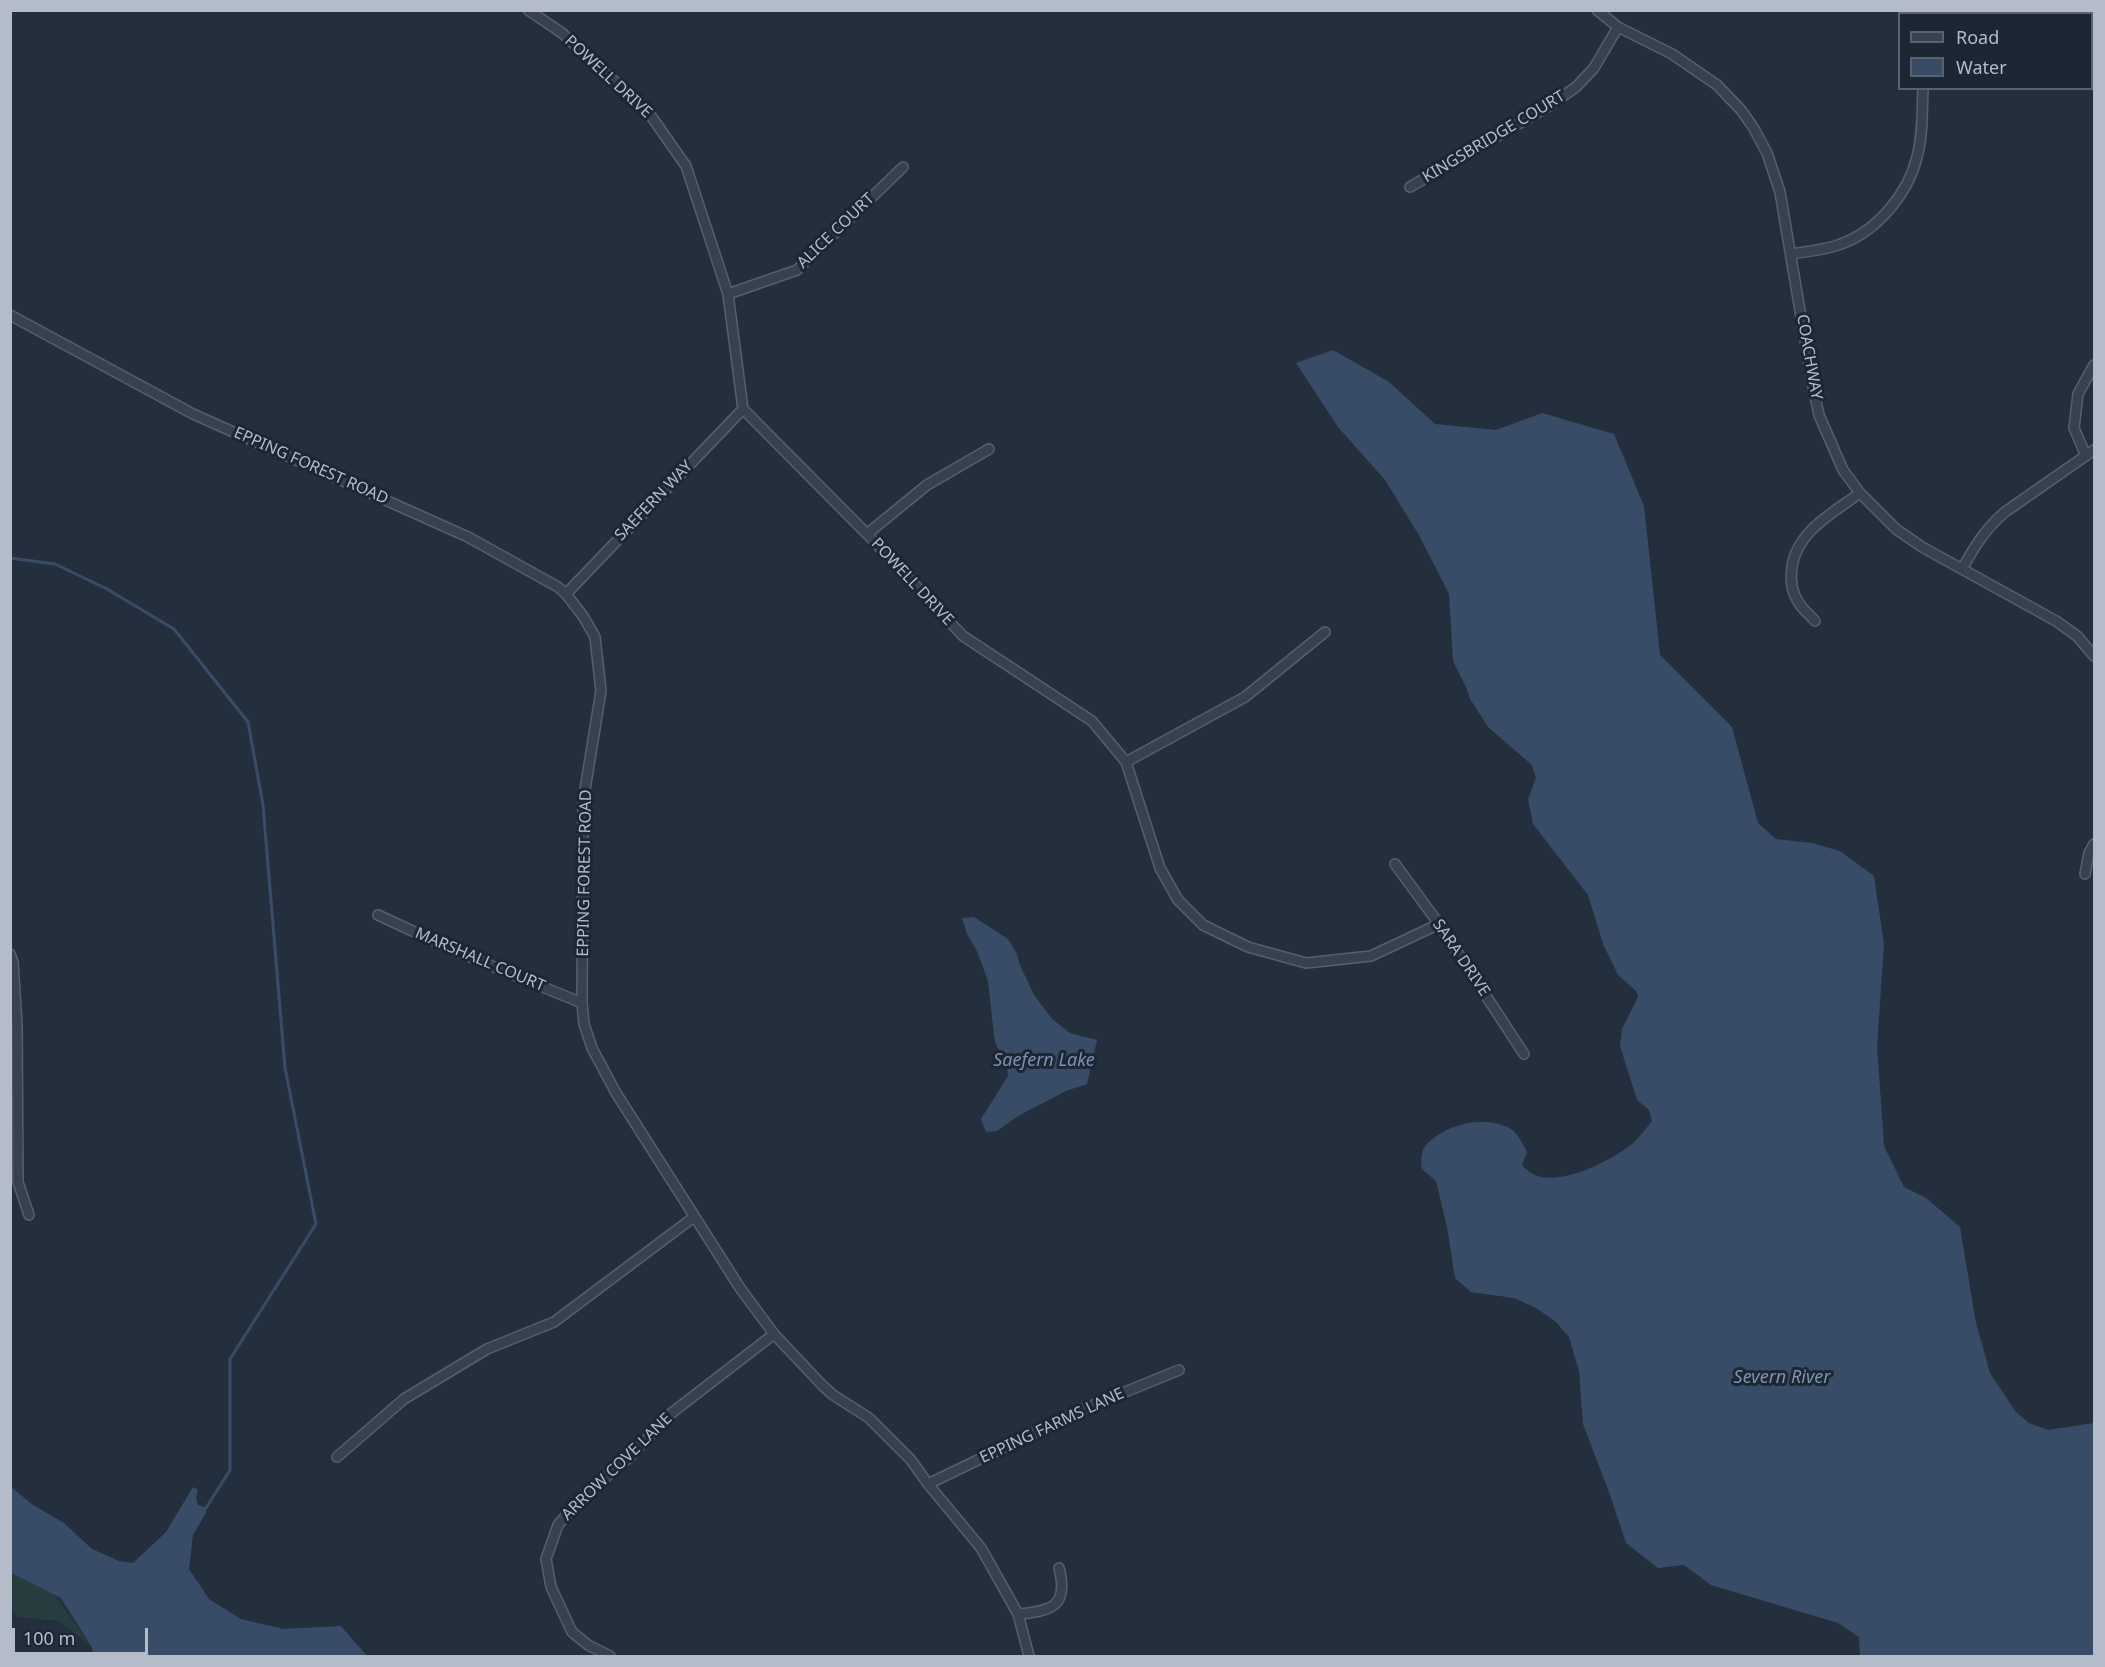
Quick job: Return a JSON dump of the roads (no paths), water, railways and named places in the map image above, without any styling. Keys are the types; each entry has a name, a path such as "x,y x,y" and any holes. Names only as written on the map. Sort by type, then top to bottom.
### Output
{"street":[{"name":"POWELL DRIVE","path":"528,10 561,33 650,113 686,166 728,294 743,409 867,534 963,636 1092,722 1125,762 1160,868 1178,900 1203,925 1248,947 1306,963 1371,956 1440,924"},
{"name":"COACHWAY","path":"1597,10 1618,27 1672,54 1717,85 1741,110 1753,127 1767,153 1780,192 1819,415 1843,470 1860,493 1896,529 1922,547 2056,621 2077,636 2094,656"},
{"name":"KINGSBRIDGE COURT","path":"1410,187 1549,106 1576,87 1594,68 1618,27"},
{"path":"1792,254 1842,244 1878,221 1898,198 1909,181 1917,157 1922,130 1923,90"},
{"name":"ALICE COURT","path":"728,294 797,270 903,167"},
{"name":"EPPING FOREST ROAD","path":"10,315 193,414 468,537 566,594 583,616 595,637 601,692 583,802 582,1003 584,1024 592,1048 616,1093 694,1217 740,1288 774,1334 833,1395 869,1418 911,1460 981,1548 1017,1614 1029,1656"},
{"path":"1962,568 1984,532 1993,522 2090,453 2074,428 2078,394 2094,365"},
{"name":"SAEFERN WAY","path":"566,594 743,409"},
{"path":"867,534 927,485 989,449"},
{"path":"1815,621 1799,604 1793,591 1791,577 1796,551 1811,529 1860,493"},
{"path":"1125,762 1245,698 1325,632"},
{"path":"2085,874 2089,853 2094,844"},
{"name":"SARA DRIVE","path":"1395,864 1440,924 1524,1054"},
{"name":"MARSHALL COURT","path":"378,915 460,954 582,1003"},
{"path":"10,954 13,962 16,1016 18,1182 29,1215"},
{"path":"338,1457 404,1400 487,1349 554,1322 694,1217"},
{"name":"ARROW COVE LANE","path":"610,1656 588,1645 572,1632 551,1587 546,1559 558,1525 581,1498 631,1456 669,1415 774,1334"},
{"name":"EPPING FARMS LANE","path":"928,1484 1086,1408 1179,1370"},
{"path":"1017,1614 1045,1611 1058,1602 1064,1585 1059,1568"}],"water":[{"name":"Severn River","path":"1333,350 1389,382 1435,424 1496,430 1542,413 1614,434 1644,506 1660,655 1732,727 1758,823 1776,839 1812,843 1840,851 1874,876 1884,944 1877,1046 1884,1146 1904,1187 1926,1198 1960,1227 1976,1323 1990,1373 2016,1412 2029,1423 2048,1430 2094,1423 2094,1656 1860,1656 1859,1637 1838,1623 1711,1585 1684,1565 1658,1568 1626,1543 1583,1424 1579,1371 1569,1337 1556,1322 1536,1308 1514,1298 1471,1292 1455,1278 1447,1227 1436,1181 1422,1169 1422,1155 1425,1146 1436,1136 1456,1126 1491,1122 1516,1133 1527,1152 1522,1165 1532,1173 1544,1177 1571,1175 1599,1164 1624,1150 1636,1141 1652,1121 1649,1110 1637,1100 1620,1046 1622,1029 1638,997 1636,991 1618,975 1603,944 1588,895 1533,824 1528,799 1536,778 1532,765 1488,727 1470,699 1453,661 1449,594 1420,537 1385,480 1338,427 1296,363"},
{"name":"Saefern Lake","path":"974,917 1008,939 1017,954 1034,995 1052,1019 1070,1033 1097,1040 1087,1084 1066,1091 1018,1116 997,1131 986,1132 981,1119 1008,1076 1007,1062 996,1045 988,981 962,918"},
{"path":"11,1487 33,1505 64,1523 92,1549 119,1561 133,1563 166,1532 193,1487 198,1490 196,1498 198,1505 206,1508 206,1513 193,1535 189,1569 209,1599 241,1619 283,1629 341,1626 367,1656 95,1656 61,1598 11,1573"}],"waterway":[{"path":"10,558 55,564 107,589 174,629 248,722 263,805 285,1068 316,1224 230,1359 230,1470 206,1508"}]}
